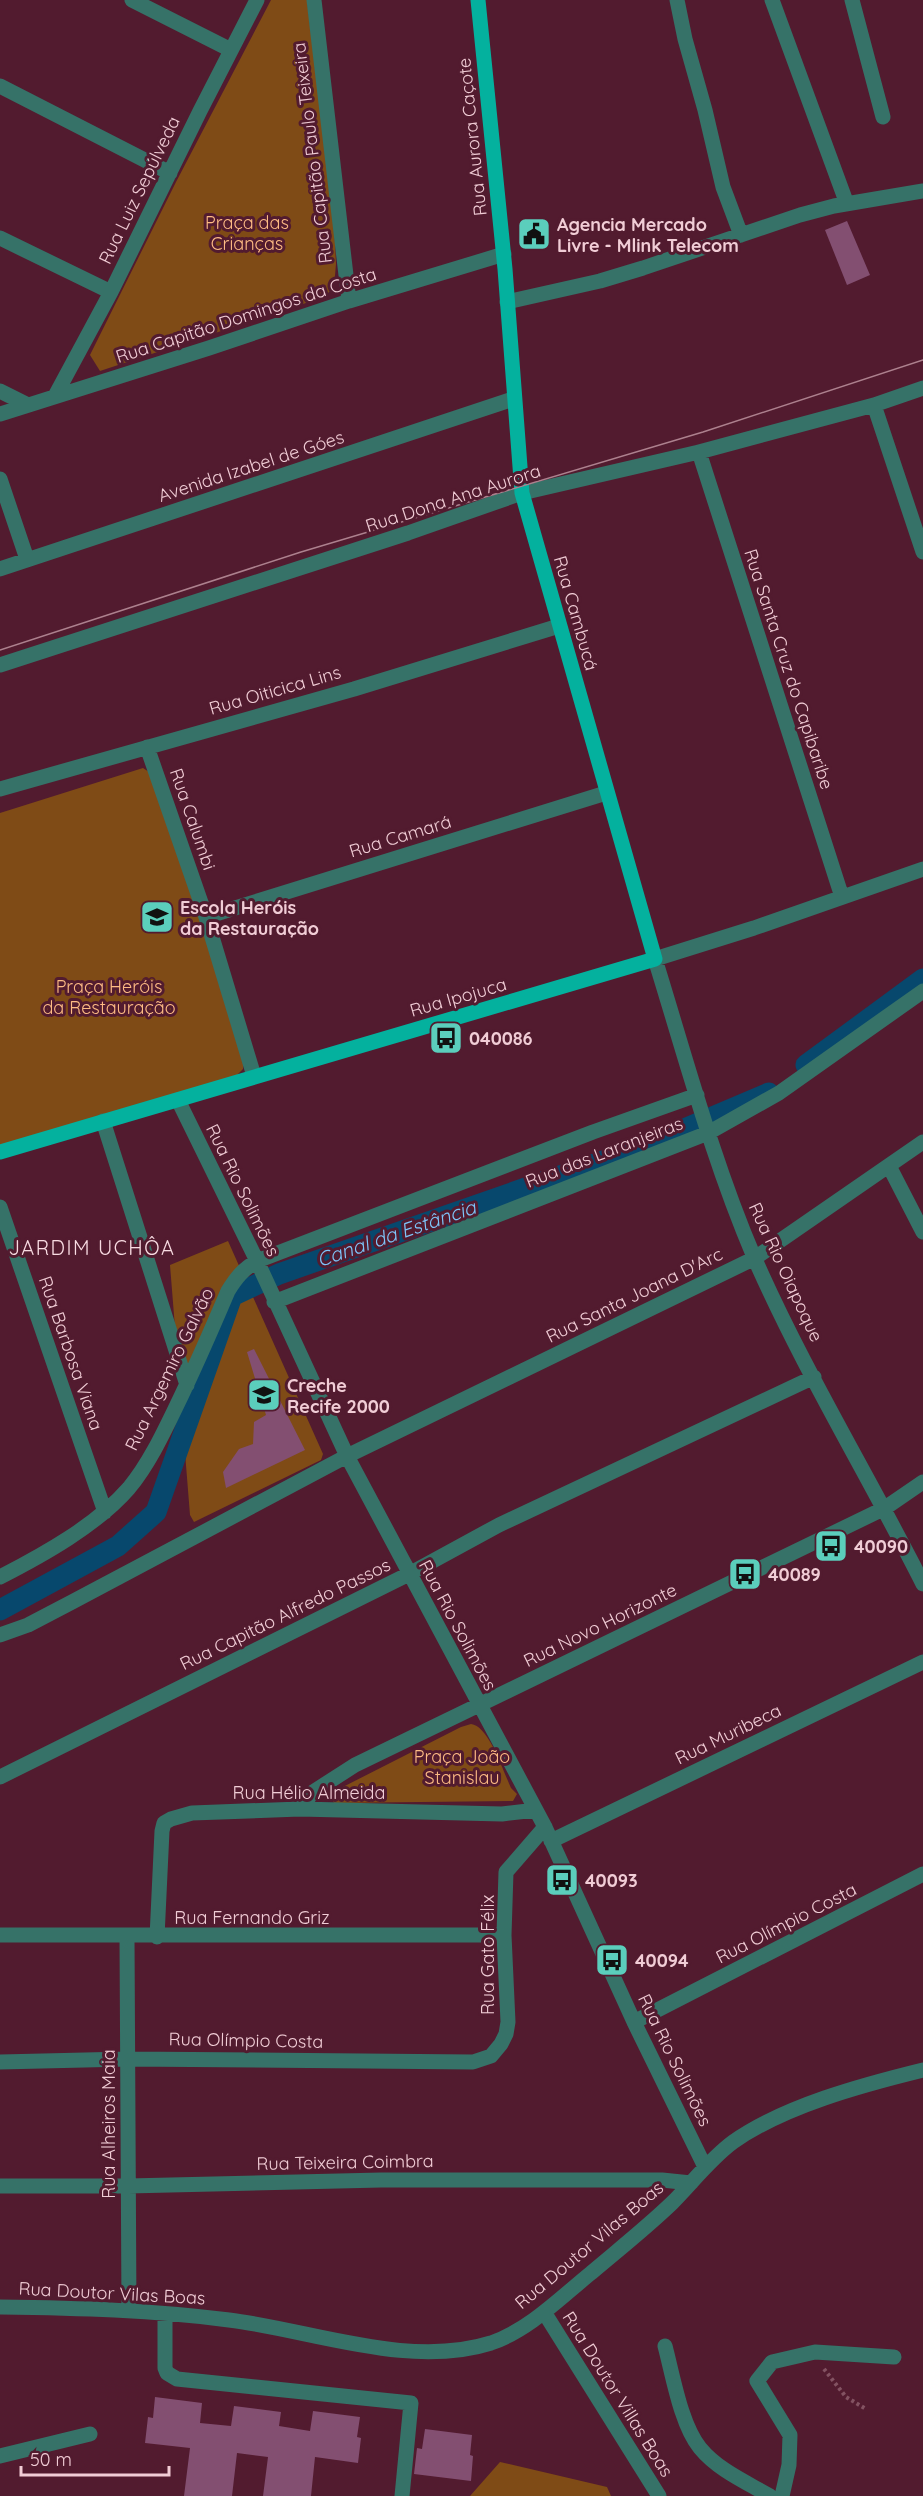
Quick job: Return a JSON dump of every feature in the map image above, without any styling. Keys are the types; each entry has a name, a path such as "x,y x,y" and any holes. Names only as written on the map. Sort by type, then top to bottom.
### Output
{"main road":[{"name":"Rua Aurora Caçote","path":"478,0 504,262"},
{"name":"Rua Cambucá","path":"504,262 522,493 606,794 655,959"},
{"name":"Rua Ipojuca","path":"0,1152 655,959"}],"street":[{"path":"132,0 231,50"},
{"name":"Rua Luiz Sepúlveda","path":"56,396 111,292 257,0"},
{"name":"Rua Capitão Paulo Teixeira","path":"314,0 349,301"},
{"path":"676,0 723,187 741,235"},
{"path":"772,0 847,204"},
{"path":"852,0 883,117"},
{"path":"0,86 170,173"},
{"path":"507,302 600,281 681,257 800,215 923,191"},
{"path":"0,238 111,292"},
{"name":"Rua Capitão Domingos da Costa","path":"0,414 349,301 504,262"},
{"name":"Rua Dona Ana Aurora","path":"0,665 408,533 522,493 699,452 874,405 923,388"},
{"path":"0,391 26,404"},
{"name":"Avenida Izabel de Góes","path":"0,569 513,399"},
{"path":"874,405 923,552"},
{"name":"Rua Santa Cruz do Capibaribe","path":"699,452 842,897"},
{"path":"0,479 27,559"},
{"name":"Rua Oiticica Lins","path":"0,789 354,688 559,626"},
{"name":"Rua Calumbi","path":"147,747 206,917 254,1076"},
{"name":"Rua Camará","path":"206,917 606,794"},
{"name":"Rua Ipojuca","path":"655,959 754,928 923,869"},
{"name":"Rua Rio Oiapoque","path":"655,959 708,1132 755,1258 813,1377 885,1508 923,1584"},
{"name":"Rua das Laranjeiras","path":"273,1298 708,1132 779,1093 923,991"},
{"name":"Rua das Laranjeiras","path":"258,1265 593,1132 698,1099"},
{"name":"Rua Rio Solimões","path":"178,1100 347,1456 548,1834 634,2022 705,2167"},
{"path":"103,1121 186,1385"},
{"name":"Rua Santa Joana D'Arc","path":"347,1456 755,1258 923,1142"},
{"path":"889,1166 923,1232"},
{"name":"Rua Barbosa Viana","path":"0,1207 105,1512"},
{"name":"Rua Argemiro Galvão","path":"0,1576 30,1561 105,1512 129,1488 152,1455 228,1291 246,1267 258,1265"},
{"name":"Rua Capitão Alfredo Passos","path":"0,1777 409,1574 499,1525 813,1377"},
{"path":"2,1629 28,1625 347,1456"},
{"name":"Rua Novo Horizonte","path":"300,1809 313,1792 355,1766 885,1508 923,1482"},
{"name":"Rua Muribeca","path":"548,1834 923,1662"},
{"name":"Rua Hélio Almeida","path":"157,1937 162,1831 164,1823 171,1819 192,1813 300,1809 502,1814 536,1810"},
{"name":"Rua Gato Félix","path":"491,2056 501,2044 508,2022 504,1935 506,1872 548,1834"},
{"name":"Rua Olímpio Costa","path":"634,2022 923,1874"},
{"name":"Rua Fernando Griz","path":"0,1935 157,1937 504,1935"},
{"name":"Rua Alheiros Maia","path":"127,1937 129,2311"},
{"name":"Rua Olímpio Costa","path":"0,2062 127,2059 473,2062 491,2056"},
{"name":"Rua Doutor Vilas Boas","path":"0,2307 129,2311 230,2320 385,2348 418,2350 471,2348 493,2342 514,2332 544,2312 647,2226 732,2143 765,2123 795,2109 923,2070"},
{"name":"Rua Teixeira Coimbra","path":"0,2186 128,2186 381,2180 662,2180 691,2183"},
{"name":"Rua Doutor Villas Boas","path":"544,2312 659,2496"},
{"path":"165,2314 165,2368 173,2378 411,2403 402,2496"},
{"path":"665,2346 684,2413 698,2445 726,2470 770,2496"},
{"path":"782,2496 789,2465 790,2435 757,2381 772,2362 815,2352 894,2357"},
{"path":"0,2456 90,2434"}],"path":[{"path":"815,2352 822,2367 846,2397 866,2409"}],"green space":[{"name":"Praça das Crianças","path":"271,0 307,0 334,221 336,264 334,287 324,297 100,371 90,355 176,182"},
{"name":"Praça Heróis da Restauração","path":"143,768 155,776 244,1055 243,1069 237,1075 0,1147 0,813"},
{"path":"228,1241 323,1454 321,1460 194,1522 190,1515 170,1265"},
{"name":"Praça João Stanislau","path":"471,1724 484,1732 500,1761 511,1788 517,1794 513,1801 334,1803 331,1798 333,1792"},
{"path":"500,2462 607,2487 611,2496 470,2496"}],"building":[{"path":"847,221 870,275 847,285 825,230"},
{"path":"254,1349 305,1450 226,1488 223,1472 239,1449 253,1444 254,1422 266,1415 247,1352"},
{"path":"155,2397 202,2403 200,2423 231,2426 234,2406 281,2412 279,2426 310,2431 313,2411 360,2417 357,2437 361,2438 358,2463 315,2457 311,2496 263,2496 268,2457 237,2453 232,2496 184,2496 190,2448 145,2443 148,2417 153,2418"},
{"path":"425,2429 472,2435 471,2481 414,2474 417,2448 422,2449"}],"waterway":[{"name":"Canal da Estância","path":"806,1065 923,979"},
{"name":"Canal da Estância","path":"0,1610 118,1546 156,1512 232,1296 279,1274 635,1150 769,1093"}],"tram line":[{"path":"0,650 301,552 703,432 923,360"}],"place":[{"name":"Agencia Mercado Livre - Mlink Telecom","path":"534,234"},
{"name":"Escola Heróis da Restauração","path":"157,917"},
{"name":"040086","path":"446,1038"},
{"name":"Creche Recife 2000","path":"264,1395"},
{"name":"40090","path":"831,1546"},
{"name":"40089","path":"745,1574"},
{"name":"40093","path":"562,1880"},
{"name":"40094","path":"612,1960"}],"district":[{"name":"JARDIM UCHÔA","path":"92,1247"}]}
